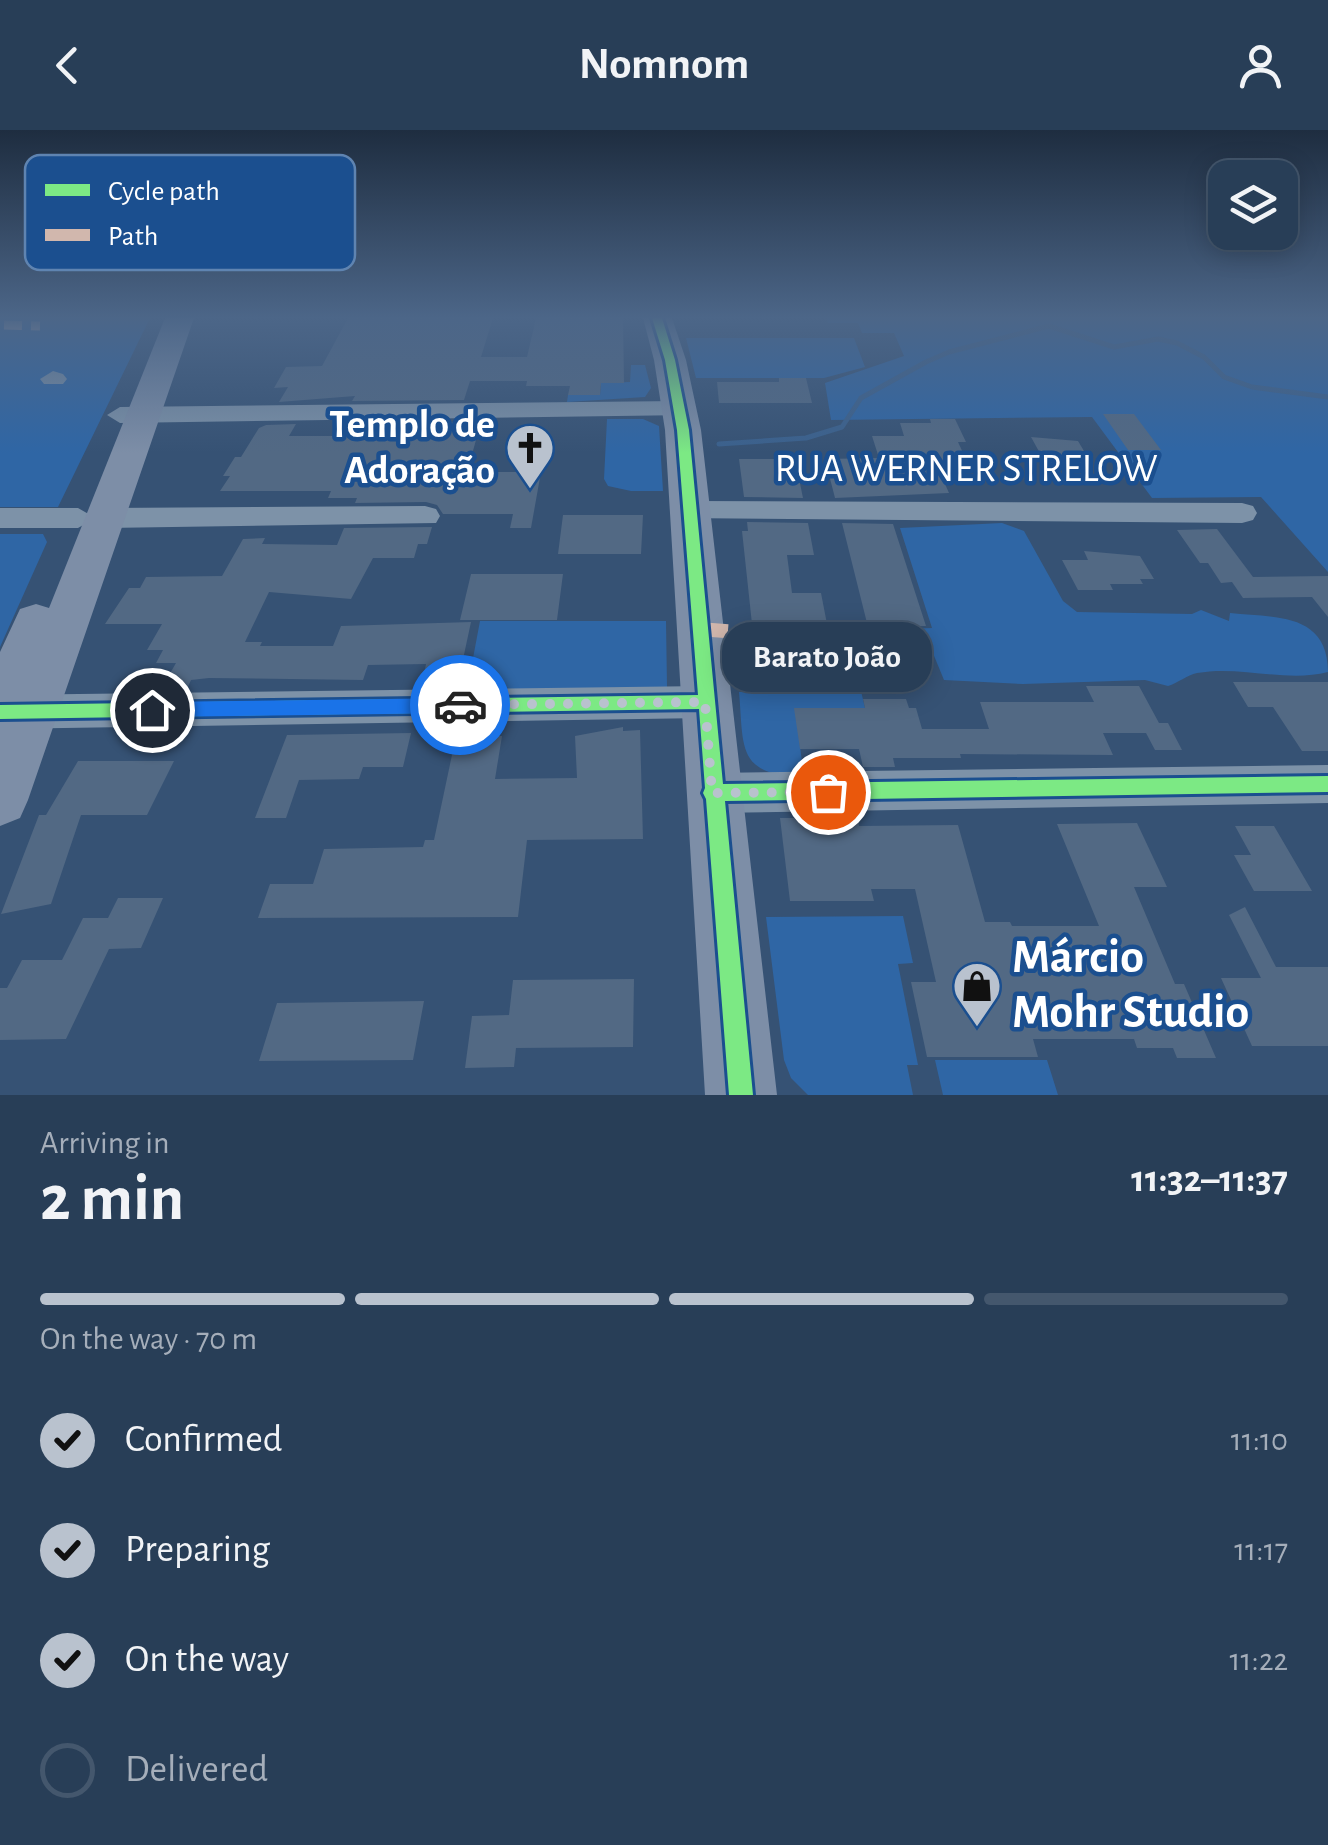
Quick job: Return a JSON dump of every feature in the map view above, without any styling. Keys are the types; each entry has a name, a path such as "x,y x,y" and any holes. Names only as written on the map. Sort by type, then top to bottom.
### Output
{"main road":[{"path":"133,415 147,363"},
{"path":"0,800 12,711 133,415 158,363"},
{"path":"668,363 680,409 741,1095"}],"street":[{"path":"133,415 680,409"},
{"name":"RUA WERNER STRELOW","path":"690,511 1242,512"},
{"path":"0,518 425,516"},
{"path":"12,711 705,702"},
{"path":"712,793 1328,784"}],"shaded area":[{"path":"0,363 128,363 58,507 0,507"},
{"path":"692,363 863,363 865,367 824,378 696,378"},
{"path":"883,363 1328,363 1328,572 1261,497 1152,498 1092,417 831,420 825,383"},
{"path":"631,365 645,365 651,388 645,397 567,402 568,395 600,395 601,383 630,382"},
{"path":"607,419 643,419 659,426 663,491 608,486 604,479"},
{"path":"1002,523 1024,531 1063,601 1077,612 1192,614 1201,610 1229,621 1230,613 1279,618 1308,628 1319,638 1326,652 1328,672 1296,676 1213,671 1193,674 1168,686 1145,680 1023,684 944,680 930,646 904,629 932,628 900,528"},
{"path":"0,534 43,534 47,542 0,647"},
{"path":"480,621 666,621 667,687 467,690"},
{"path":"861,691 865,708 795,708 804,777 766,771 748,755 739,692"},
{"path":"903,916 913,963 898,964 918,1065 907,1065 913,1095 808,1095 791,1078 784,1060 766,917"},
{"path":"935,1060 1047,1060 1058,1095 943,1095"}],"building":[{"path":"624,363 624,383 601,383 600,395 568,395 570,386 526,386 527,381 470,381 464,400 352,401 355,396 279,402 288,387 274,388 286,367"},
{"path":"779,378 806,378 812,403 719,403 717,382 779,382"},
{"path":"1103,414 1134,414 1161,450 1128,450"},
{"path":"930,419 955,419 966,442 958,442 970,468 938,468 949,493 835,498 825,459 879,458 872,436 904,436 900,423 931,423"},
{"path":"457,422 456,426 461,426 459,433 478,433 467,472 541,472 531,528 510,528 513,514 443,514 437,505 426,502 355,503 357,498 328,498 331,491 220,491 230,476 223,476 235,457 241,457 259,428 266,425 296,424 289,436 335,436 341,424"},
{"path":"1031,437 1078,441 1093,466 1047,466"},
{"path":"739,459 795,459 803,498 744,497"},
{"path":"563,515 643,515 641,554 558,554"},
{"path":"747,522 808,523 814,555 787,555 792,593 821,593 827,624 752,624 742,531 748,531"},
{"path":"842,523 893,524 926,626 868,627"},
{"path":"432,527 427,544 418,544 414,558 373,558 351,599 269,592 245,642 262,642 260,646 333,646 341,626 471,622 462,664 452,664 449,678 423,679 426,664 368,665 363,680 209,678 191,680 187,689 161,689 176,663 156,663 163,650 147,650 162,624 105,624 129,588 140,588 146,577 222,576 243,539 265,538 262,544 337,545 344,528"},
{"path":"1217,529 1253,577 1328,576 1328,617 1312,597 1243,598 1232,582 1221,583 1208,563 1200,563 1177,530"},
{"path":"1084,551 1140,556 1154,579 1140,579 1143,584 1110,584 1113,590 1078,590 1062,560 1088,560"},
{"path":"471,574 563,574 557,620 460,620"},
{"path":"1233,682 1328,682 1328,751 1302,751 1273,707 1248,707"},
{"path":"1086,686 1139,686 1159,723 1168,723 1182,750 1155,750 1146,733 1103,733 1113,755 960,754 961,758 893,758 895,767 863,767 859,749 800,749 794,708 865,708 863,699 906,699 909,708 916,708 922,729 989,729 980,702 1094,702"},
{"path":"623,727 623,731 640,730 643,839 527,840 518,917 258,918 270,884 313,884 324,849 423,847 425,840 434,840 456,736 502,736 495,779 577,778 575,736"},
{"path":"411,733 403,767 363,767 359,779 299,780 286,818 255,818 287,735"},
{"path":"78,761 174,761 147,815 81,815 51,904 1,914 39,815 46,815"},
{"path":"780,818 858,818 859,826 958,825 985,922 1010,922 1012,926 1099,926 1057,824 1137,823 1167,887 1134,887 1175,984 1184,984 1216,1058 1177,1058 1173,1048 1137,1048 1134,1039 1033,1039 1038,1057 927,1057 911,982 936,982 915,889 871,889 874,901 790,901"},
{"path":"1235,826 1274,826 1312,891 1254,891 1234,855 1251,855"},
{"path":"118,898 163,898 141,948 109,949 66,1039 0,1040 0,988 7,988 22,960 62,960 83,918 108,918"},
{"path":"1245,907 1276,967 1328,967 1328,1046 1252,1046 1221,978 1261,978 1229,915"},
{"path":"634,979 633,1047 516,1048 514,1067 465,1068 472,1016 509,1015 513,980"},
{"path":"424,1001 413,1060 259,1061 277,1003"}],"waterway":[{"path":"719,444 806,438 842,427 861,398 924,363"},
{"path":"1210,363 1224,377 1252,387 1328,397"}],"marked path":[{"path":"699,629 737,632 773,669 842,673"}],"cycle path":[{"path":"671,363 683,430 741,1095"},
{"path":"0,712 705,702"},
{"path":"712,793 1328,784"}],"way so far":[{"path":"460,705 705,702 712,793 828,792"}],"place":[{"name":"Templo de Adoração","path":"530,490"},
{"name":"Barato João","path":"828,792"},
{"name":"Márcio Mohr Studio","path":"977,1028"}],"route":[{"path":"152,710 460,705"}]}
